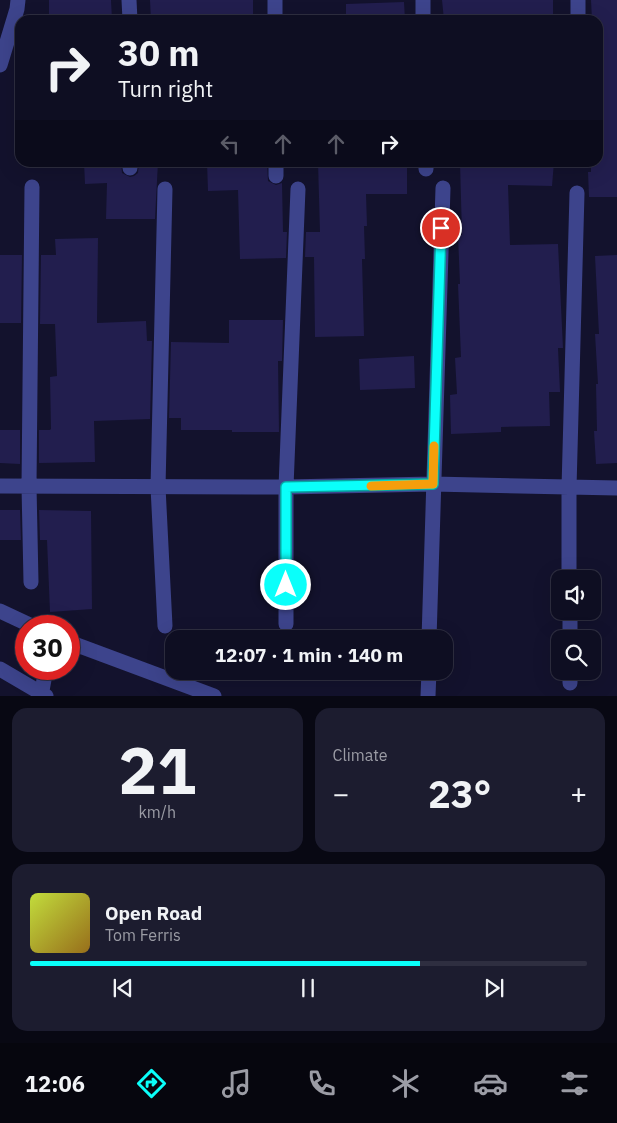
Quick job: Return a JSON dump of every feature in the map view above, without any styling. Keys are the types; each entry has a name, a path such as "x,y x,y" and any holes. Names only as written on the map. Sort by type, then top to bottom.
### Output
{"street":[{"path":"15,15 18,0"},
{"path":"130,0 130,15"},
{"path":"275,0 275,15"},
{"path":"423,0 423,15"},
{"path":"578,0 578,15"},
{"path":"0,65 15,16"},
{"path":"31,582 29,486 32,187"},
{"path":"429,630 443,188"},
{"path":"165,189 158,487 165,626"},
{"path":"286,624 286,487 298,189"},
{"path":"569,570 568,488 577,193"},
{"path":"0,486 286,487 433,484 617,488"},
{"path":"0,611 15,618"},
{"path":"80,646 214,696"},
{"path":"0,669 43,695 45,680"},
{"path":"428,696 429,680"}],"building":[{"path":"49,0 111,0 112,15 49,15"},
{"path":"150,0 253,0 253,15 151,15"},
{"path":"442,0 553,0 553,15 444,15"},
{"path":"591,0 617,0 617,197 589,197 588,172 591,172 591,167 603,167 603,15 592,15"},
{"path":"404,2 405,15 346,15 346,4"},
{"path":"84,167 121,167 122,173 130,177 138,173 139,167 158,167 155,219 106,219 107,183 85,184"},
{"path":"207,167 267,167 268,181 276,185 282,183 283,232 287,232 286,258 240,259 238,190 208,191"},
{"path":"318,167 407,167 407,194 366,194 367,226 364,226 365,259 362,259 364,336 315,337 314,257 305,257 306,232 320,232"},
{"path":"460,167 554,167 552,186 508,185 510,245 558,244 563,348 558,348 560,392 549,392 550,426 501,427 501,432 451,434 450,395 457,394 455,358 461,357 458,235 462,235"},
{"path":"98,238 97,323 146,321 147,341 152,341 150,419 94,421 95,462 39,463 39,430 51,429 50,377 57,376 55,324 40,324 41,255 56,255 55,239"},
{"path":"0,255 22,255 21,323 0,323"},
{"path":"617,255 617,463 596,464 594,431 597,431 596,384 598,384 595,334 599,334 595,256"},
{"path":"229,320 283,320 282,361 278,361 279,432 181,430 181,418 169,418 171,342 229,343"},
{"path":"414,356 415,388 360,390 359,359"},
{"path":"0,430 20,430 20,464 0,463"},
{"path":"0,510 20,510 21,540 0,540"},
{"path":"39,510 91,511 92,609 50,612 47,540 40,540"}],"slow traffic":[{"path":"371,486 433,484 434,446"}],"route":[{"path":"286,585 286,487 433,484 441,228"}]}
